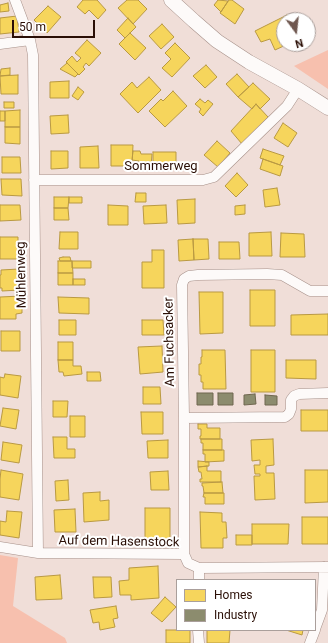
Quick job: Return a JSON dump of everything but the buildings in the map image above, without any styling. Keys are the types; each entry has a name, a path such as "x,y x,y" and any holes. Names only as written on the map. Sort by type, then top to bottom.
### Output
{"street":[{"name":"Mühlenweg","path":"15,0 30,40 33,55 38,553"},
{"path":"171,0 217,41 249,62 328,108"},
{"path":"0,44 30,40"},
{"name":"Sommerweg","path":"34,180 203,180 214,177 287,106 298,90"},
{"name":"Am Fuchsacker","path":"184,554 182,285 184,279 189,276 198,275 282,275 310,292 328,292"},
{"path":"184,418 285,417 289,414 291,409 291,400 294,396 299,394 328,393"},
{"name":"Auf dem Hasenstock","path":"0,546 38,553 184,554 188,563 199,568"},
{"path":"199,579 199,568 326,567 322,610 316,626"},
{"path":"198,631 199,643"},
{"path":"310,643 314,631"}],"shaded area":[{"path":"328,50 328,89 294,66"},
{"path":"0,555 18,558 13,606 65,638 67,643 0,643"}]}
